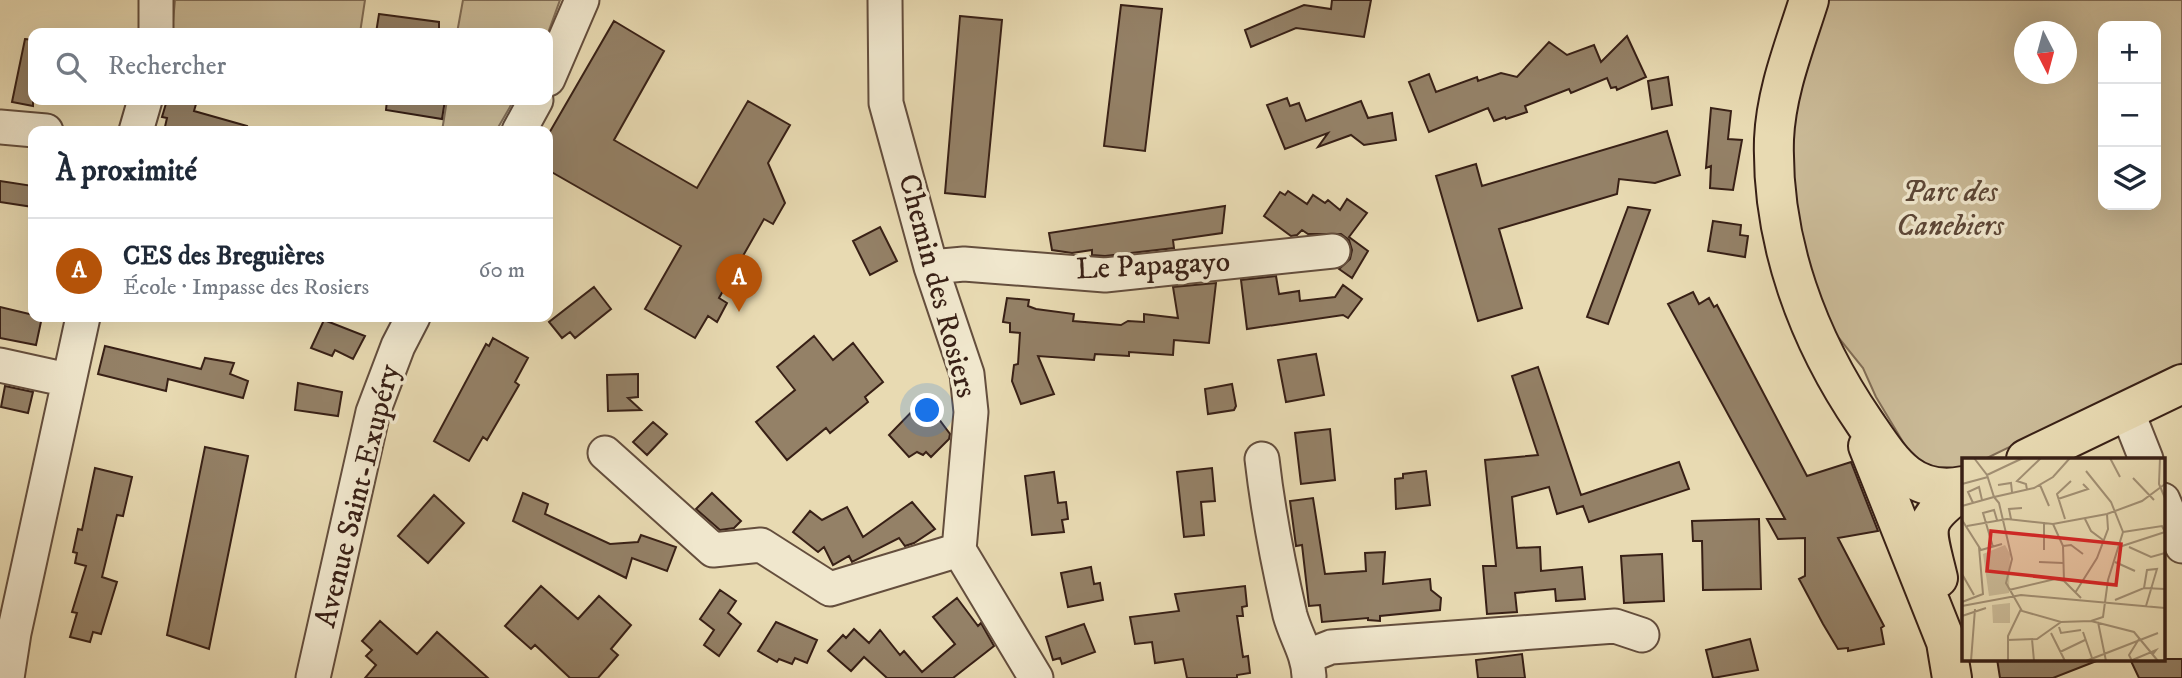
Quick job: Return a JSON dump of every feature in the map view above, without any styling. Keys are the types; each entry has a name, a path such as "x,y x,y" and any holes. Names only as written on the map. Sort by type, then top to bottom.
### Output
{"main road":[{"path":"1809,0 1784,77 1777,113 1776,183 1784,242 1800,299 1819,348 1882,448 1908,477 1927,487 1946,490 1962,488"},
{"path":"2028,458 2182,384"},
{"path":"1852,404 1949,660"},
{"path":"1949,660 1940,586 1927,532 1935,512 1962,489"}],"street":[{"path":"156,0 156,28"},
{"path":"553,67 582,0"},
{"name":"Chemin des Rosiers","path":"885,0 886,103 931,267 967,374 971,412 960,550"},
{"path":"137,126 144,105"},
{"path":"522,126 534,105"},
{"path":"0,127 28,129"},
{"name":"Le Papagayo","path":"931,267 964,264 1105,275 1333,251"},
{"path":"8,678 7,634 82,322"},
{"name":"Avenue Saint-Exupéry","path":"313,678 373,412 397,346 410,322"},
{"path":"0,365 68,380"},
{"path":"2127,411 2146,458"},
{"path":"606,453 713,550 761,545 830,589 960,550 1036,678"},
{"path":"1262,459 1271,534 1297,640 1309,667 1331,647 1615,626 1642,635"},
{"path":"2164,502 2182,547"}],"green space":[{"path":"175,0 365,0 361,28 172,28"},
{"path":"463,0 560,0 550,28 458,28"},
{"name":"Parc des Canebiers","path":"1827,0 2182,0 2182,363 1987,458 1962,458 1962,478 1918,467 1876,397 1863,368 1826,322 1801,247 1791,151 1795,111"},
{"path":"446,105 511,105 499,126 443,126"}],"building":[{"path":"1332,0 1371,0 1364,37 1296,28 1251,47 1245,30 1304,5 1331,9"},
{"path":"1121,5 1162,9 1145,151 1104,146"},
{"path":"379,14 439,22 439,28 377,28"},
{"path":"960,16 1002,20 985,197 945,193"},
{"path":"614,21 664,51 614,140 697,188 748,101 790,125 768,163 785,203 773,224 764,219 719,298 727,303 717,322 708,316 695,338 645,309 681,246 553,173 553,126"},
{"path":"1627,36 1646,77 1617,90 1616,87 1611,88 1607,78 1571,93 1569,89 1525,106 1527,112 1506,119 1505,117 1494,121 1488,108 1429,132 1409,82 1429,74 1436,92 1477,77 1478,81 1501,73 1517,77 1549,42 1567,55 1594,45 1601,62"},
{"path":"25,39 28,39 28,105 33,106 12,102"},
{"path":"1668,77 1672,105 1652,109 1648,81"},
{"path":"1287,98 1290,106 1299,103 1306,121 1361,101 1368,118 1392,113 1396,140 1364,145 1351,135 1318,147 1328,133 1285,149 1267,105"},
{"path":"166,105 196,105 194,111 247,126 165,126 167,118 162,117"},
{"path":"386,105 444,105 442,119 386,110"},
{"path":"1711,108 1731,111 1728,139 1742,140 1733,190 1710,188 1711,166 1706,168"},
{"path":"1667,131 1680,175 1655,183 1619,179 1617,194 1499,229 1522,308 1478,321 1436,176 1476,164 1482,186"},
{"path":"0,181 28,185 28,206 0,202"},
{"path":"1288,191 1307,204 1313,195 1325,203 1328,200 1340,210 1347,199 1367,213 1349,237 1368,251 1352,278 1339,269 1350,259 1352,250 1349,240 1341,234 1308,234 1302,230 1291,236 1264,216 1280,192 1285,195"},
{"path":"1225,206 1222,233 1173,240 1174,248 1105,256 1092,255 1092,250 1072,253 1052,250 1049,233"},
{"path":"1628,207 1650,210 1608,324 1587,317"},
{"path":"1713,221 1741,225 1740,235 1748,236 1745,257 1708,251"},
{"path":"880,227 897,261 870,275 853,241"},
{"path":"1276,276 1279,294 1299,291 1300,301 1335,297 1343,285 1362,299 1348,318 1343,315 1247,329 1241,280"},
{"path":"1216,283 1209,343 1174,340 1173,355 1129,352 1129,356 1095,354 1094,360 1038,356 1054,394 1021,404 1012,381 1014,365 1018,364 1020,333 1010,332 1010,323 1003,322 1007,298 1029,300 1028,306 1036,309 1074,314 1073,321 1121,325 1128,321 1144,322 1144,314 1178,318 1173,287"},
{"path":"594,287 611,309 575,338 570,332 562,338 549,322 553,322 553,319"},
{"path":"1693,292 1699,304 1709,298 1714,307 1717,305 1807,476 1851,462 1878,531 1838,538 1884,626 1881,628 1884,644 1848,651 1848,648 1838,649 1823,624 1799,579 1805,576 1805,538 1778,539 1767,519 1785,519 1668,304"},
{"path":"0,307 28,314 28,322 41,322 36,345 0,338"},
{"path":"323,322 365,336 353,359 335,350 332,356 311,348"},
{"path":"814,336 833,360 853,343 883,382 865,397 868,402 830,433 826,428 787,460 756,422 795,390 777,367"},
{"path":"493,338 528,358 515,382 519,385 487,440 483,437 469,461 434,441 486,344 489,346"},
{"path":"105,346 201,369 205,358 234,363 230,374 248,381 243,398 168,379 166,391 98,374"},
{"path":"1316,354 1324,395 1286,402 1278,360"},
{"path":"1538,367 1581,495 1679,462 1689,489 1589,522 1583,506 1557,514 1549,487 1512,497 1517,548 1540,547 1541,571 1582,567 1585,599 1556,601 1555,589 1515,593 1517,612 1487,614 1483,566 1496,566 1485,460 1538,455 1512,376"},
{"path":"638,374 638,397 628,398 641,410 608,411 607,375"},
{"path":"298,383 342,392 338,416 295,410"},
{"path":"1232,384 1236,406 1234,410 1208,414 1205,389"},
{"path":"5,386 33,392 28,413 1,407"},
{"path":"924,399 950,434 949,439 931,457 926,452 923,455 917,452 909,457 889,435"},
{"path":"653,422 667,434 647,455 633,442"},
{"path":"1330,429 1335,480 1301,484 1295,433"},
{"path":"205,447 248,456 209,649 167,635"},
{"path":"95,468 132,477 123,516 117,515 102,577 117,582 101,634 93,632 90,642 70,637 77,613 72,612 86,566 75,563 77,553 73,552 78,529 82,530"},
{"path":"1212,468 1215,501 1201,502 1204,535 1184,537 1177,472"},
{"path":"1426,471 1430,505 1396,509 1395,479 1403,478 1403,474"},
{"path":"1054,472 1058,503 1066,502 1068,519 1062,520 1064,532 1032,535 1025,476"},
{"path":"523,493 548,504 545,514 610,544 638,542 641,535 676,547 667,571 632,558 626,578 513,521"},
{"path":"712,493 741,521 734,528 720,530 696,509"},
{"path":"434,495 464,523 428,563 398,536"},
{"path":"1313,498 1325,574 1366,571 1365,553 1385,552 1383,584 1430,579 1431,590 1441,598 1440,610 1380,616 1380,621 1368,618 1322,622 1320,605 1309,606 1302,545 1296,546 1290,501"},
{"path":"912,502 935,529 914,543 905,546 899,538 852,562 849,556 833,565 824,547 818,552 793,532 810,511 822,520 847,507 863,537"},
{"path":"1759,519 1761,589 1703,590 1702,541 1693,541 1692,521"},
{"path":"1662,554 1664,601 1624,603 1621,556"},
{"path":"1091,567 1094,584 1100,583 1103,600 1068,607 1061,573"},
{"path":"541,586 578,619 599,596 631,625 611,649 618,655 598,678 570,678 535,645 531,649 505,626"},
{"path":"1245,586 1247,606 1242,607 1243,616 1237,616 1243,657 1248,656 1250,673 1237,675 1237,678 1187,678 1183,659 1155,663 1152,642 1135,644 1130,617 1179,611 1175,594"},
{"path":"720,590 736,601 728,613 741,624 719,656 704,645 714,630 700,619"},
{"path":"957,598 978,626 981,623 994,646 953,678 887,678 864,657 851,671 828,651 843,635 846,638 854,629 869,643 880,630 900,655 904,651 922,672 955,644 933,617"},
{"path":"380,621 417,654 437,632 488,678 365,678 376,665 366,656 372,650 362,641"},
{"path":"776,622 817,640 807,663 795,658 792,664 779,659 777,662 758,651"},
{"path":"1084,624 1095,652 1062,664 1060,658 1053,660 1046,637"},
{"path":"1750,639 1758,670 1713,678 1706,650"},
{"path":"1522,654 1525,678 1478,678 1476,660"},
{"path":"2182,659 2182,678 2139,678 2130,660"},
{"path":"1997,660 2099,660 2053,678 2000,678"}],"place":[{"name":"CES des Breguières","path":"739,312"}]}
